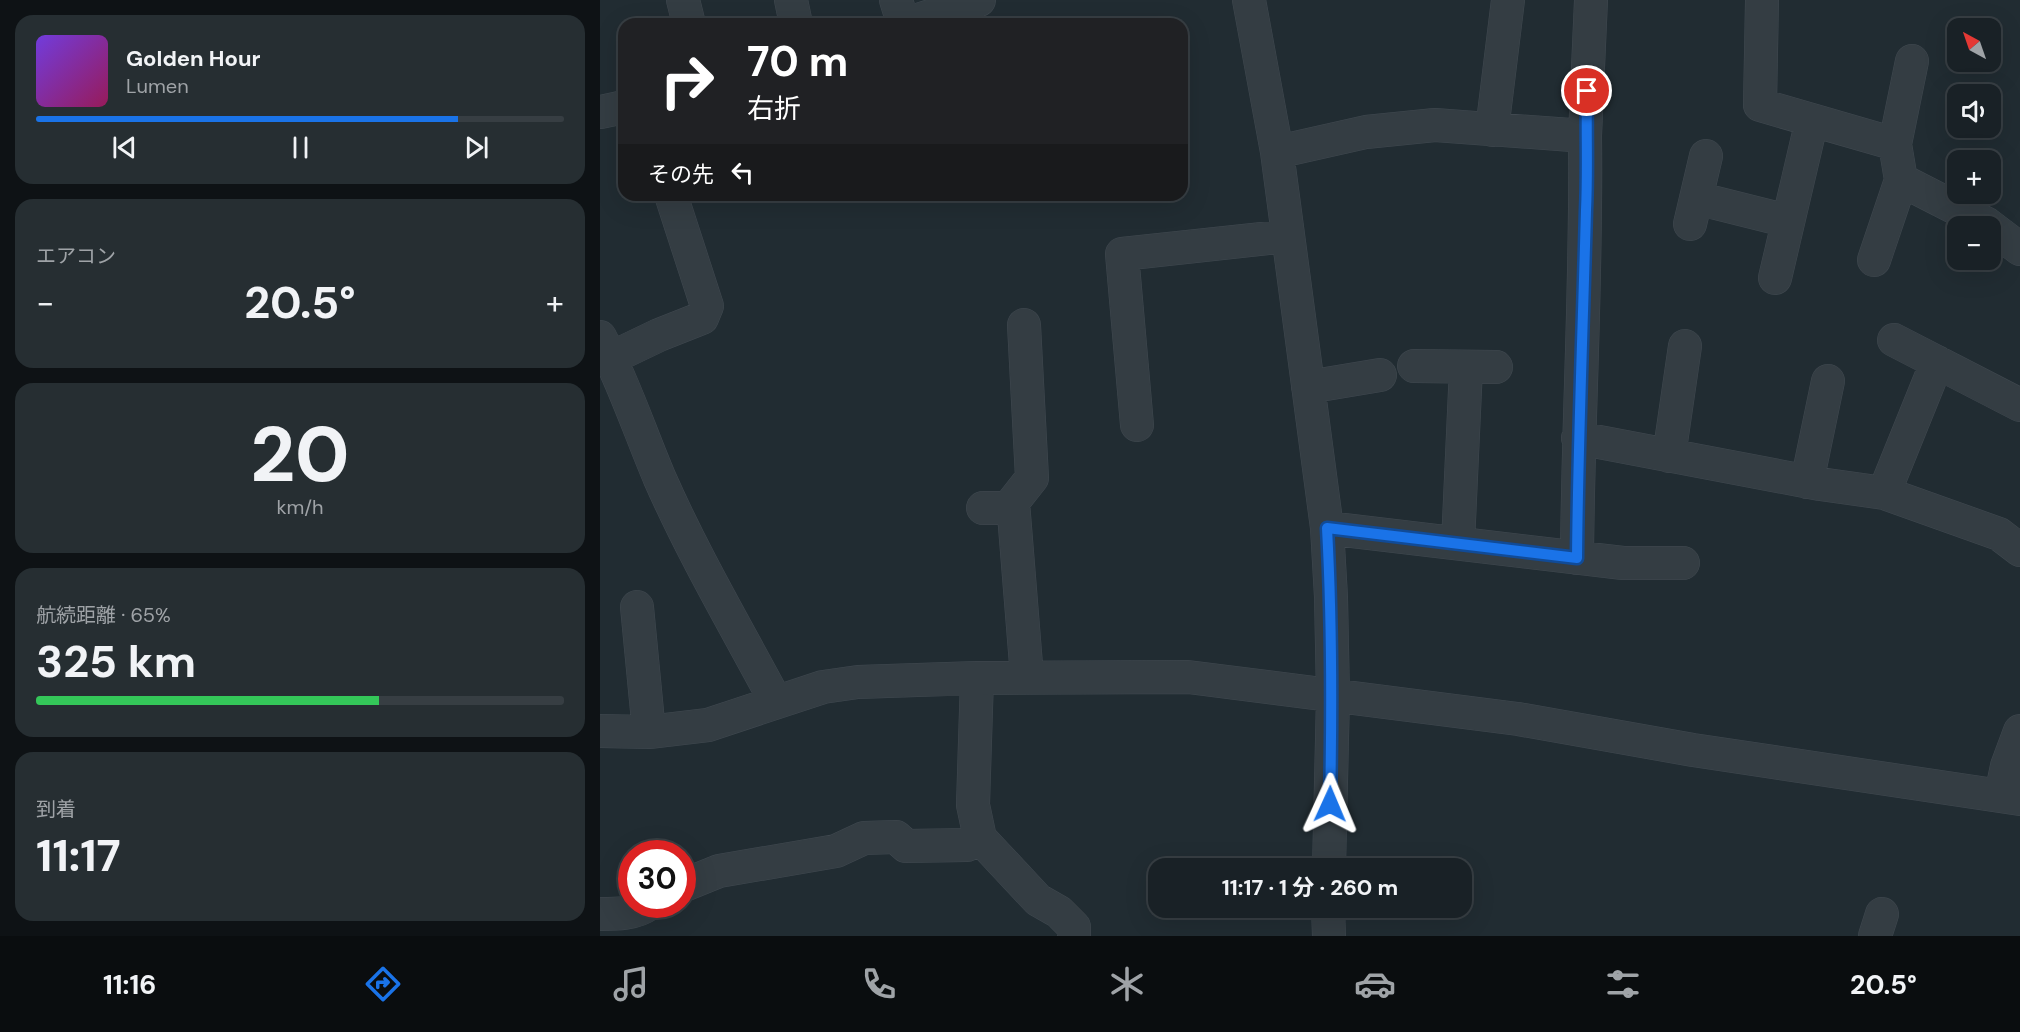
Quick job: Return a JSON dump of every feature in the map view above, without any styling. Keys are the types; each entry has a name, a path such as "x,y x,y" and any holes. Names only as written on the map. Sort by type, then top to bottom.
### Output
{"street":[{"path":"683,0 688,18"},
{"path":"791,0 795,18"},
{"path":"896,0 900,13 907,18"},
{"path":"924,18 979,0"},
{"path":"1249,0 1277,152 1327,528 1333,696 1329,858"},
{"path":"1492,130 1508,0"},
{"path":"1577,558 1586,136 1592,0"},
{"path":"1762,0 1760,105 1895,144"},
{"path":"1874,260 1901,180 1895,144 1912,62"},
{"path":"600,112 618,108"},
{"path":"1775,278 1812,120"},
{"path":"1277,152 1366,132 1435,125 1586,136"},
{"path":"1706,156 1693,211 1788,221"},
{"path":"1901,180 1988,224 2020,249"},
{"path":"672,201 706,306 702,318 659,335 606,347 660,479 685,531 776,702"},
{"path":"1137,425 1119,371 1122,254 1288,236"},
{"path":"1024,324 1013,372 1032,478 1013,502 998,508 1027,677"},
{"path":"1894,340 2020,405"},
{"path":"1669,456 1685,346"},
{"path":"1884,493 1936,362"},
{"path":"1414,366 1481,367 1458,543"},
{"path":"1308,387 1380,375"},
{"path":"1807,482 1828,381"},
{"path":"1578,438 1807,482 1884,493 1999,534 2020,550"},
{"path":"1327,528 1623,563 1683,563"},
{"path":"637,607 653,645 649,732"},
{"path":"600,731 649,732 708,724 823,687 858,682 1027,677 1188,677 1518,719 1694,750 2010,797 2007,766 2020,730"},
{"path":"977,678 973,805 980,838 1038,900 1059,912 1074,927 1074,936"},
{"path":"696,881 719,872 836,851 864,838 896,837 906,846 967,845 980,838"},
{"path":"600,914 618,914"},
{"path":"1328,918 1329,936"}],"route":[{"path":"1330,804 1333,696 1327,528 1577,558 1587,91"}]}
